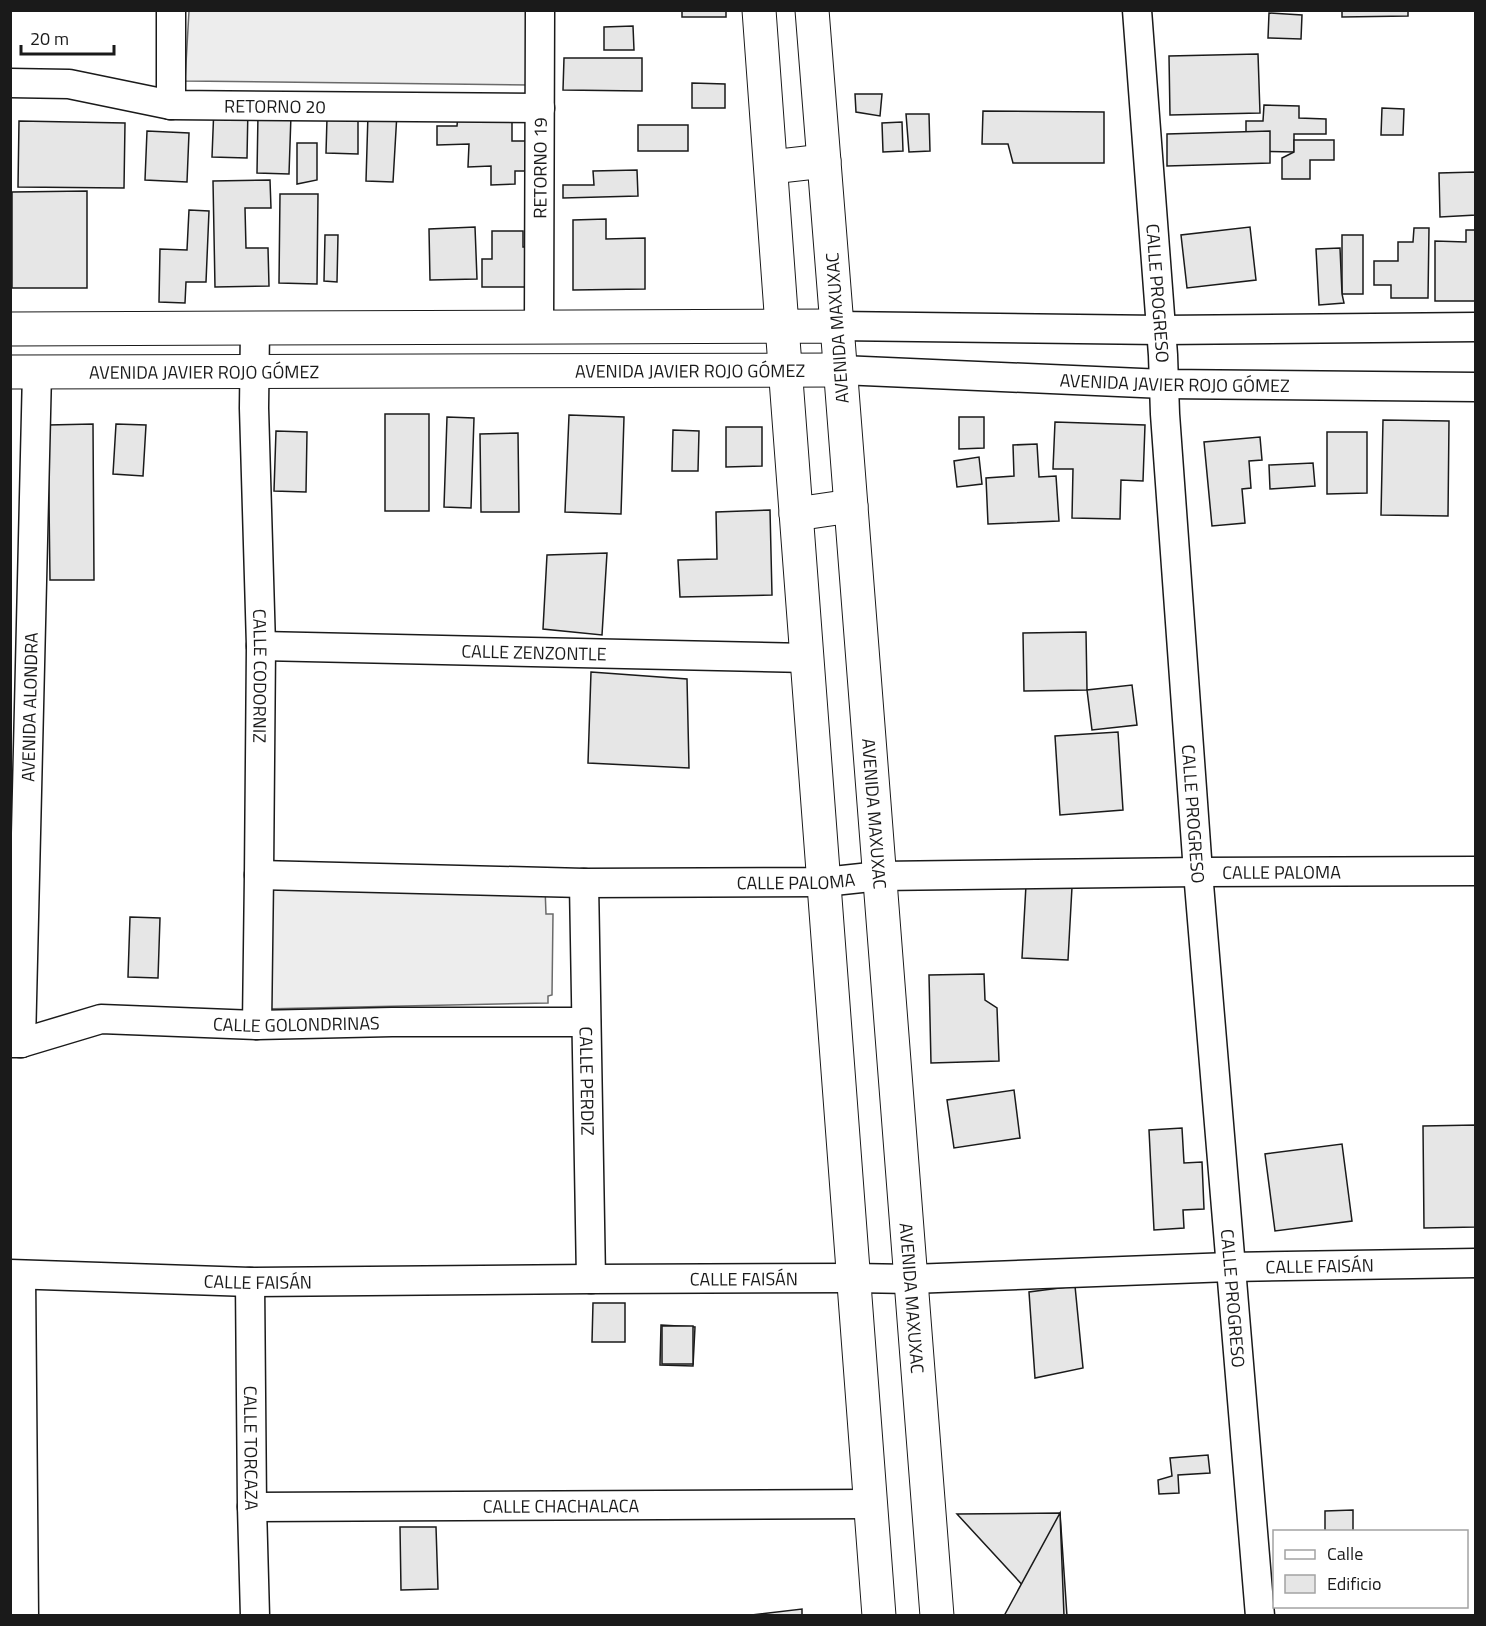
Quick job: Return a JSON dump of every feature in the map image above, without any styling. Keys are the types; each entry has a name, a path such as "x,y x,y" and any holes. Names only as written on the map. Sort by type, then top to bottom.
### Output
{"main road":[{"path":"759,10 879,1616"},
{"name":"AVENIDA MAXUXAC","path":"812,10 937,1616"},
{"path":"771,167 824,161"},
{"path":"10,329 837,326"},
{"name":"AVENIDA JAVIER ROJO GÓMEZ","path":"24,372 841,370"},
{"path":"796,514 851,506"}],"street":[{"path":"171,10 171,105"},
{"name":"RETORNO 19","path":"539,327 540,10"},
{"name":"CALLE PROGRESO","path":"1137,10 1198,872 1260,1616"},
{"name":"RETORNO 20","path":"10,83 69,84 171,105 540,108"},
{"path":"837,326 1161,330 1476,327"},
{"name":"CALLE CODORNIZ","path":"255,328 254,408 261,646 257,1025"},
{"name":"AVENIDA JAVIER ROJO GÓMEZ","path":"841,370 1164,384 1476,387"},
{"name":"AVENIDA ALONDRA","path":"16,1043 24,372"},
{"name":"CALLE ZENZONTLE","path":"261,646 807,658"},
{"name":"CALLE PALOMA","path":"260,875 584,883 824,882 880,876 1476,870"},
{"name":"CALLE PERDIZ","path":"584,883 591,1279"},
{"name":"CALLE GOLONDRINAS","path":"16,1043 101,1019 257,1025 586,1022"},
{"name":"CALLE FAISÁN","path":"16,1275 250,1282 911,1279 1230,1267 1476,1263"},
{"path":"16,1275 24,1616"},
{"name":"CALLE TORCAZA","path":"250,1282 255,1616"},
{"name":"CALLE CHACHALACA","path":"252,1507 870,1504"}],"shaded area":[{"path":"189,11 530,11 529,85 185,81"},
{"path":"264,887 545,887 546,914 553,914 552,995 548,996 548,1003 261,1009"}],"building":[{"path":"682,10 726,10 726,17 682,17"},
{"path":"1342,10 1408,10 1408,16 1342,17"},
{"path":"1269,13 1302,15 1301,39 1268,38"},
{"path":"633,26 634,50 604,50 604,27"},
{"path":"1258,54 1260,113 1170,115 1169,56"},
{"path":"564,58 642,58 642,91 563,90"},
{"path":"692,83 725,84 725,108 692,108"},
{"path":"855,94 882,94 880,116 856,112"},
{"path":"1264,105 1299,106 1299,118 1326,119 1326,134 1294,134 1294,152 1246,151 1246,121 1263,121"},
{"path":"214,106 248,107 247,158 212,157"},
{"path":"1382,108 1404,109 1403,135 1381,135"},
{"path":"983,111 1104,112 1104,163 1013,163 1008,144 982,144"},
{"path":"397,113 393,182 366,181 368,114"},
{"path":"258,114 291,115 289,174 257,173"},
{"path":"458,114 512,117 512,141 534,141 534,171 515,171 515,184 491,185 491,166 468,167 469,144 437,145 437,126 457,126"},
{"path":"906,114 929,114 930,151 909,152"},
{"path":"327,118 358,118 358,154 326,153"},
{"path":"19,121 125,123 124,188 18,187"},
{"path":"902,122 903,151 883,152 882,123"},
{"path":"638,125 688,125 688,151 638,151"},
{"path":"147,131 189,133 187,182 145,180"},
{"path":"1270,131 1270,163 1167,166 1167,134"},
{"path":"1294,140 1334,140 1334,160 1310,160 1310,179 1282,179 1282,158 1294,152"},
{"path":"297,143 317,143 317,180 297,184"},
{"path":"637,170 638,196 563,198 563,185 594,185 593,171"},
{"path":"1476,172 1476,215 1440,217 1439,173"},
{"path":"270,180 271,208 245,208 246,248 268,248 269,286 215,287 213,181"},
{"path":"87,191 87,288 12,288 12,192"},
{"path":"280,194 318,194 317,284 279,283"},
{"path":"189,210 209,211 206,282 186,282 185,303 159,302 160,249 187,250"},
{"path":"606,219 606,239 645,238 645,289 573,290 573,220"},
{"path":"475,227 477,279 430,280 429,229"},
{"path":"1250,227 1256,280 1187,288 1181,235"},
{"path":"1414,228 1429,228 1428,298 1391,298 1391,285 1374,285 1374,261 1398,261 1398,242 1413,242"},
{"path":"1466,230 1476,230 1476,301 1435,301 1435,241 1466,242"},
{"path":"492,231 523,231 523,247 530,247 530,287 482,287 482,259 492,259"},
{"path":"325,235 338,235 337,282 324,281"},
{"path":"1342,235 1363,235 1363,294 1342,294"},
{"path":"1340,248 1344,303 1319,305 1316,249"},
{"path":"385,414 429,414 429,511 385,511"},
{"path":"569,415 624,417 621,514 565,512"},
{"path":"447,417 474,418 471,508 444,507"},
{"path":"959,417 984,417 984,448 959,449"},
{"path":"1383,420 1449,421 1448,516 1381,515"},
{"path":"1055,422 1145,425 1143,481 1121,480 1120,519 1072,518 1073,469 1053,469"},
{"path":"93,424 94,580 50,580 48,425"},
{"path":"116,424 146,425 143,476 113,474"},
{"path":"726,427 762,427 762,466 726,467"},
{"path":"673,430 699,431 698,471 672,471"},
{"path":"276,431 307,432 306,492 274,491"},
{"path":"1327,432 1367,432 1367,493 1327,494"},
{"path":"518,433 519,512 481,512 480,434"},
{"path":"1260,437 1262,460 1249,461 1251,488 1242,489 1245,523 1212,526 1204,442"},
{"path":"1037,444 1039,477 1056,476 1059,521 988,524 986,478 1014,476 1013,445"},
{"path":"979,457 982,484 957,487 954,461"},
{"path":"1313,463 1315,486 1270,489 1269,465"},
{"path":"770,510 772,595 680,597 678,560 717,559 716,512"},
{"path":"607,553 602,635 543,629 547,555"},
{"path":"1086,632 1087,690 1024,691 1023,633"},
{"path":"591,672 687,679 689,768 588,763"},
{"path":"1132,685 1137,725 1092,730 1087,690"},
{"path":"1118,732 1123,810 1060,815 1055,736"},
{"path":"1026,885 1072,887 1068,960 1022,958"},
{"path":"130,917 160,918 158,978 128,977"},
{"path":"984,974 985,1000 997,1008 999,1061 931,1063 929,975"},
{"path":"1014,1090 1020,1138 954,1148 947,1100"},
{"path":"1476,1125 1476,1227 1424,1228 1423,1126"},
{"path":"1182,1128 1184,1163 1202,1162 1204,1209 1183,1210 1184,1228 1154,1230 1149,1130"},
{"path":"1342,1144 1352,1221 1275,1231 1265,1154"},
{"path":"1075,1286 1083,1368 1035,1378 1029,1292"},
{"path":"593,1303 625,1303 625,1342 592,1342"},
{"path":"661,1325 695,1327 693,1366 660,1365"},
{"path":"662,1326 693,1326 693,1364 662,1364"},
{"path":"1208,1455 1210,1473 1178,1475 1179,1493 1159,1494 1158,1480 1172,1476 1170,1458"},
{"path":"1353,1510 1353,1530 1325,1530 1325,1511"},
{"path":"1060,1513 1067,1616 1051,1616 957,1514"},
{"path":"1060,1513 1064,1616 1004,1616"},
{"path":"400,1527 436,1527 438,1589 401,1590"},
{"path":"802,1609 802,1616 743,1616"}]}
